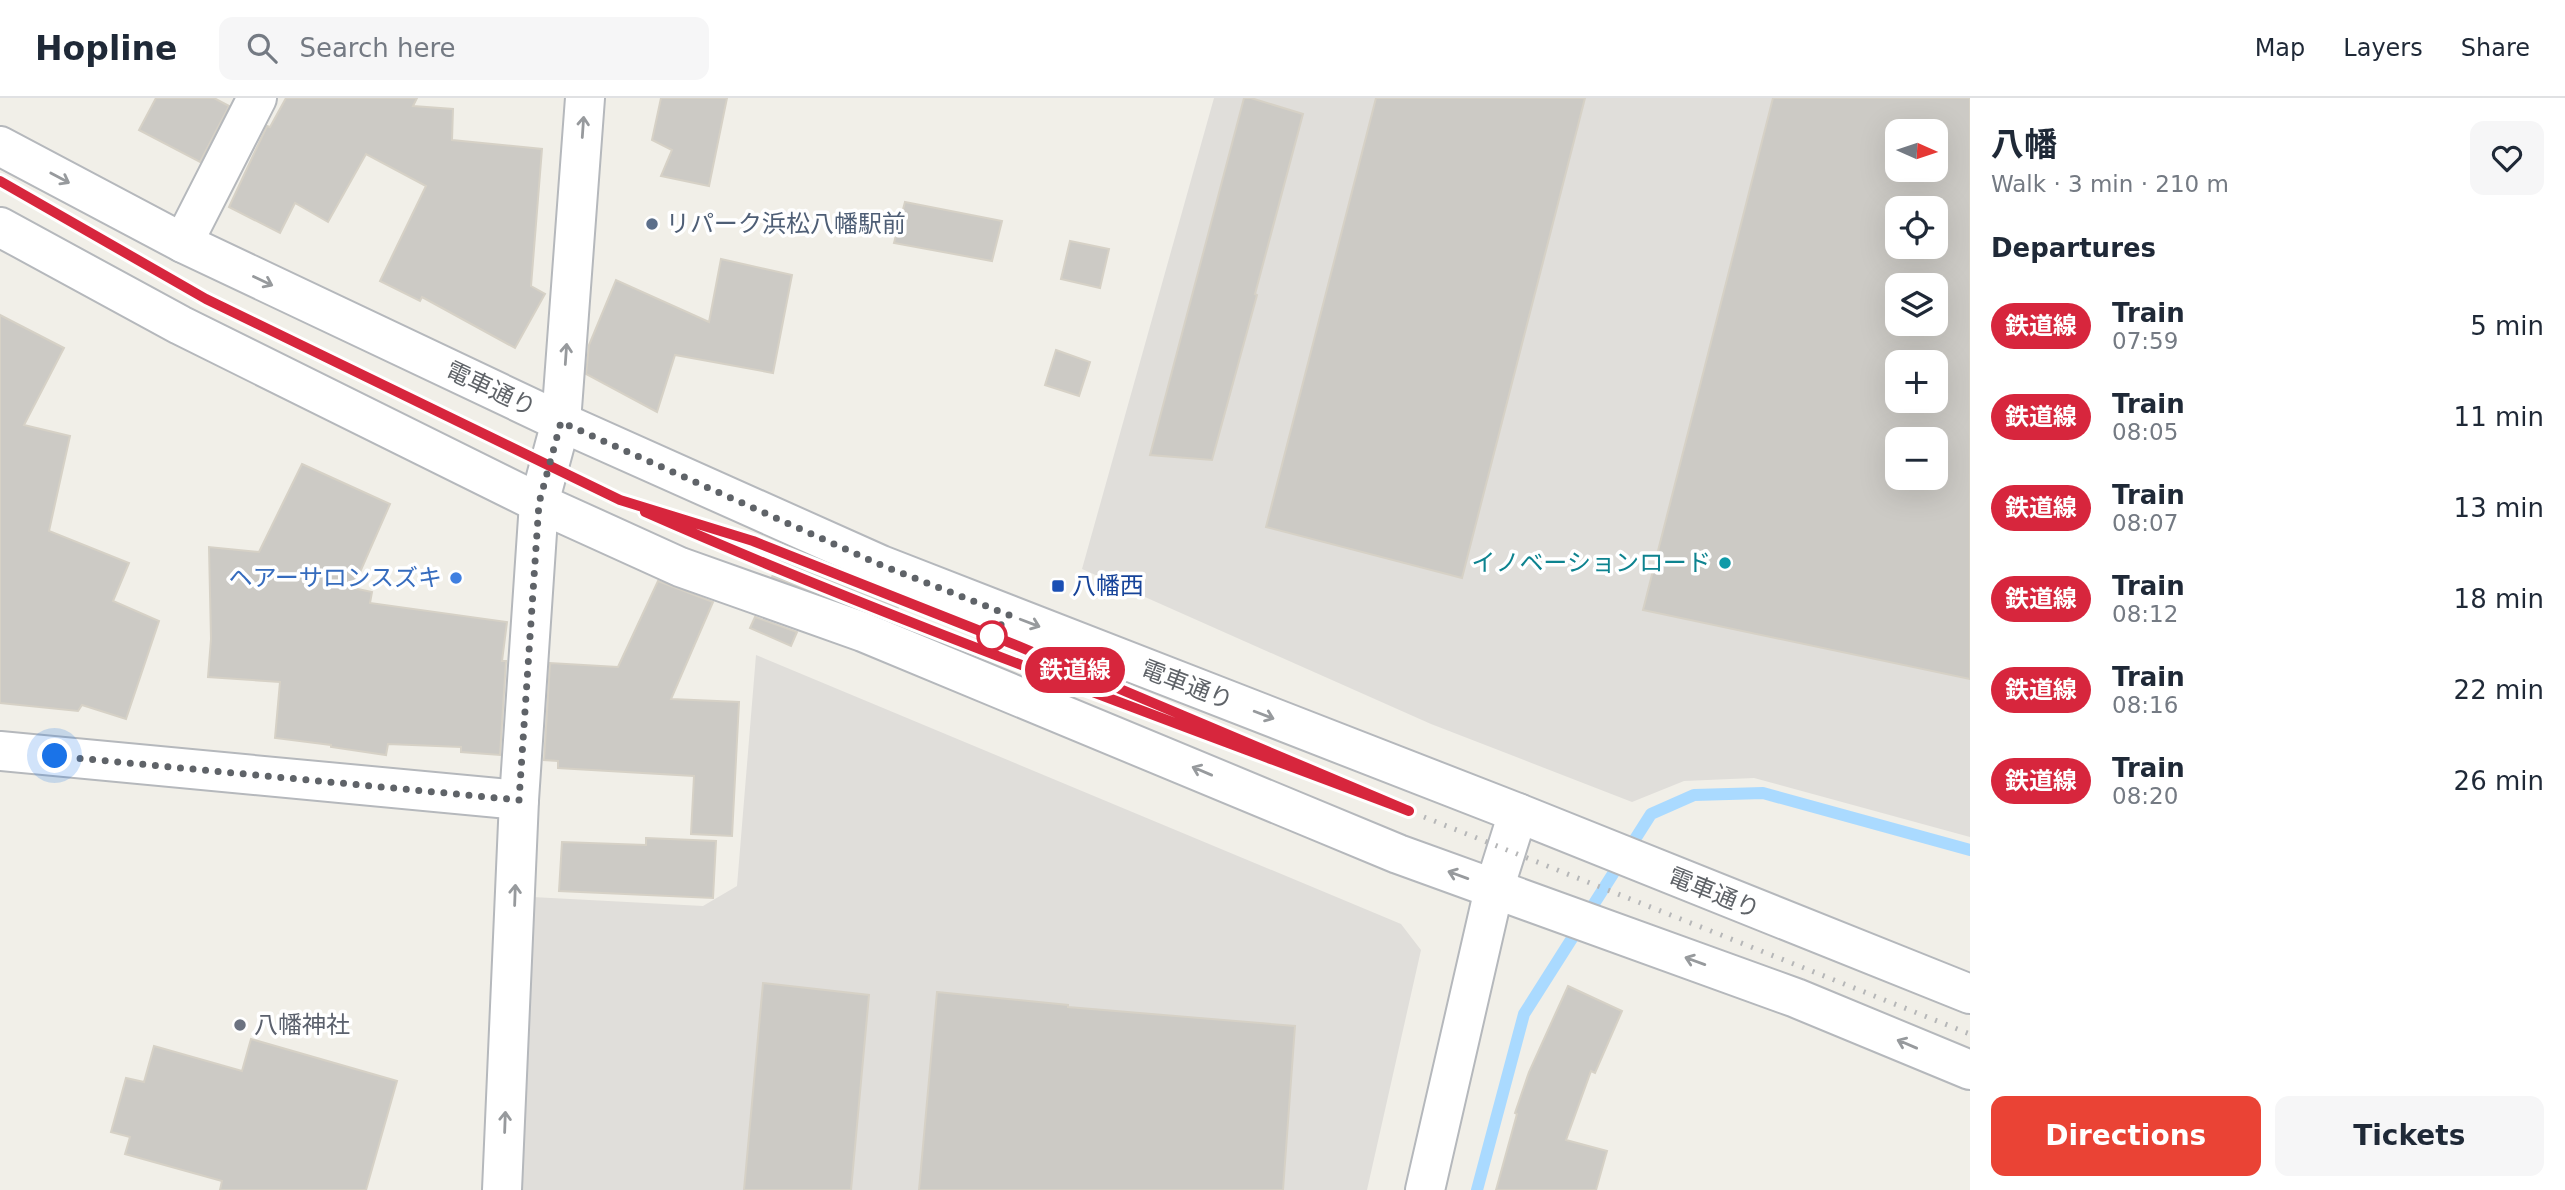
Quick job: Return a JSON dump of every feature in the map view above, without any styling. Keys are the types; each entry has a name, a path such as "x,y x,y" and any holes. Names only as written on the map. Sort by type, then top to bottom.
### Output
{"street":[{"path":"502,1190 519,800 539,503 561,422 585,98"},
{"path":"183,243 247,101"},
{"name":"電車通り","path":"0,146 183,243 561,422 881,565 1518,813 1970,994"},
{"path":"0,227 180,325 539,503 680,567 863,632 1398,854 1796,998 1970,1070"},
{"path":"0,751 519,800"},
{"path":"1425,1190 1494,889 1518,813"}],"shaded area":[{"path":"1214,98 1970,98 1970,837 1754,778 1684,781 1632,802 1431,724 1082,569"},
{"path":"756,655 1401,924 1421,950 1367,1190 517,1190 532,897 703,906 737,886"}],"building":[{"path":"156,98 214,98 229,106 200,162 139,130"},
{"path":"286,98 417,98 413,106 453,109 452,140 542,149 531,286 545,294 515,348 422,297 420,301 380,281 426,186 366,154 328,222 295,203 280,233 229,207 267,126 270,127"},
{"path":"661,98 727,98 709,186 661,176 672,150 652,140"},
{"path":"1244,98 1303,114 1255,294 1257,295 1212,460 1150,455"},
{"path":"1376,98 1585,98 1462,578 1266,527"},
{"path":"1773,98 1970,98 1970,679 1643,610"},
{"path":"905,202 1002,221 992,261 894,243"},
{"path":"1070,241 1109,249 1100,288 1061,279"},
{"path":"721,259 792,275 773,373 675,355 657,412 586,374 589,345 616,280 709,322"},
{"path":"0,315 64,348 24,425 70,436 49,531 129,563 113,601 159,621 126,719 82,705 78,711 0,703"},
{"path":"1056,350 1090,362 1079,396 1045,385"},
{"path":"302,464 390,504 353,588 372,592 370,603 507,622 502,661 506,661 500,755 461,752 461,747 388,744 386,755 275,738 280,682 208,677 211,639 209,547 259,552"},
{"path":"785,546 902,597 893,621 772,577"},
{"path":"658,581 713,602 671,699 739,702 732,836 691,834 694,776 558,768 558,761 544,760 550,663 618,667"},
{"path":"755,617 797,632 791,646 750,628"},
{"path":"646,838 716,841 713,898 559,891 562,842 646,845"},
{"path":"763,983 869,995 851,1190 744,1190"},
{"path":"1568,986 1622,1011 1595,1073 1591,1071 1566,1140 1607,1151 1596,1190 1496,1190 1517,1114 1515,1113 1529,1072"},
{"path":"937,992 1068,1007 1295,1026 1283,1190 919,1190"},
{"path":"251,1039 397,1081 366,1190 220,1190 222,1181 125,1154 130,1137 111,1132 126,1078 144,1082 154,1046 242,1071"}],"waterway":[{"path":"1477,1190 1524,1014 1651,814 1694,795 1763,793 1970,850"}],"railway":[{"path":"0,181 206,299 620,500 746,556 1012,661 1409,811 1970,1034"},
{"path":"687,521 753,541 1018,646 1172,711"}],"train":[{"name":"鉄道線","path":"0,181 206,299 620,500 753,541 1018,646 1409,811 939,632 746,556 645,512"}],"place":[{"name":"リパーク浜松八幡駅前","path":"652,224"},
{"name":"イノベーションロード","path":"1725,563"},
{"name":"ヘアーサロンスズキ","path":"456,578"},
{"name":"八幡西","path":"1058,586"},
{"name":"八幡神社","path":"240,1025"}],"route":[{"path":"55,756 519,800 539,503 561,422 881,565 1009,615 992,636"}]}
